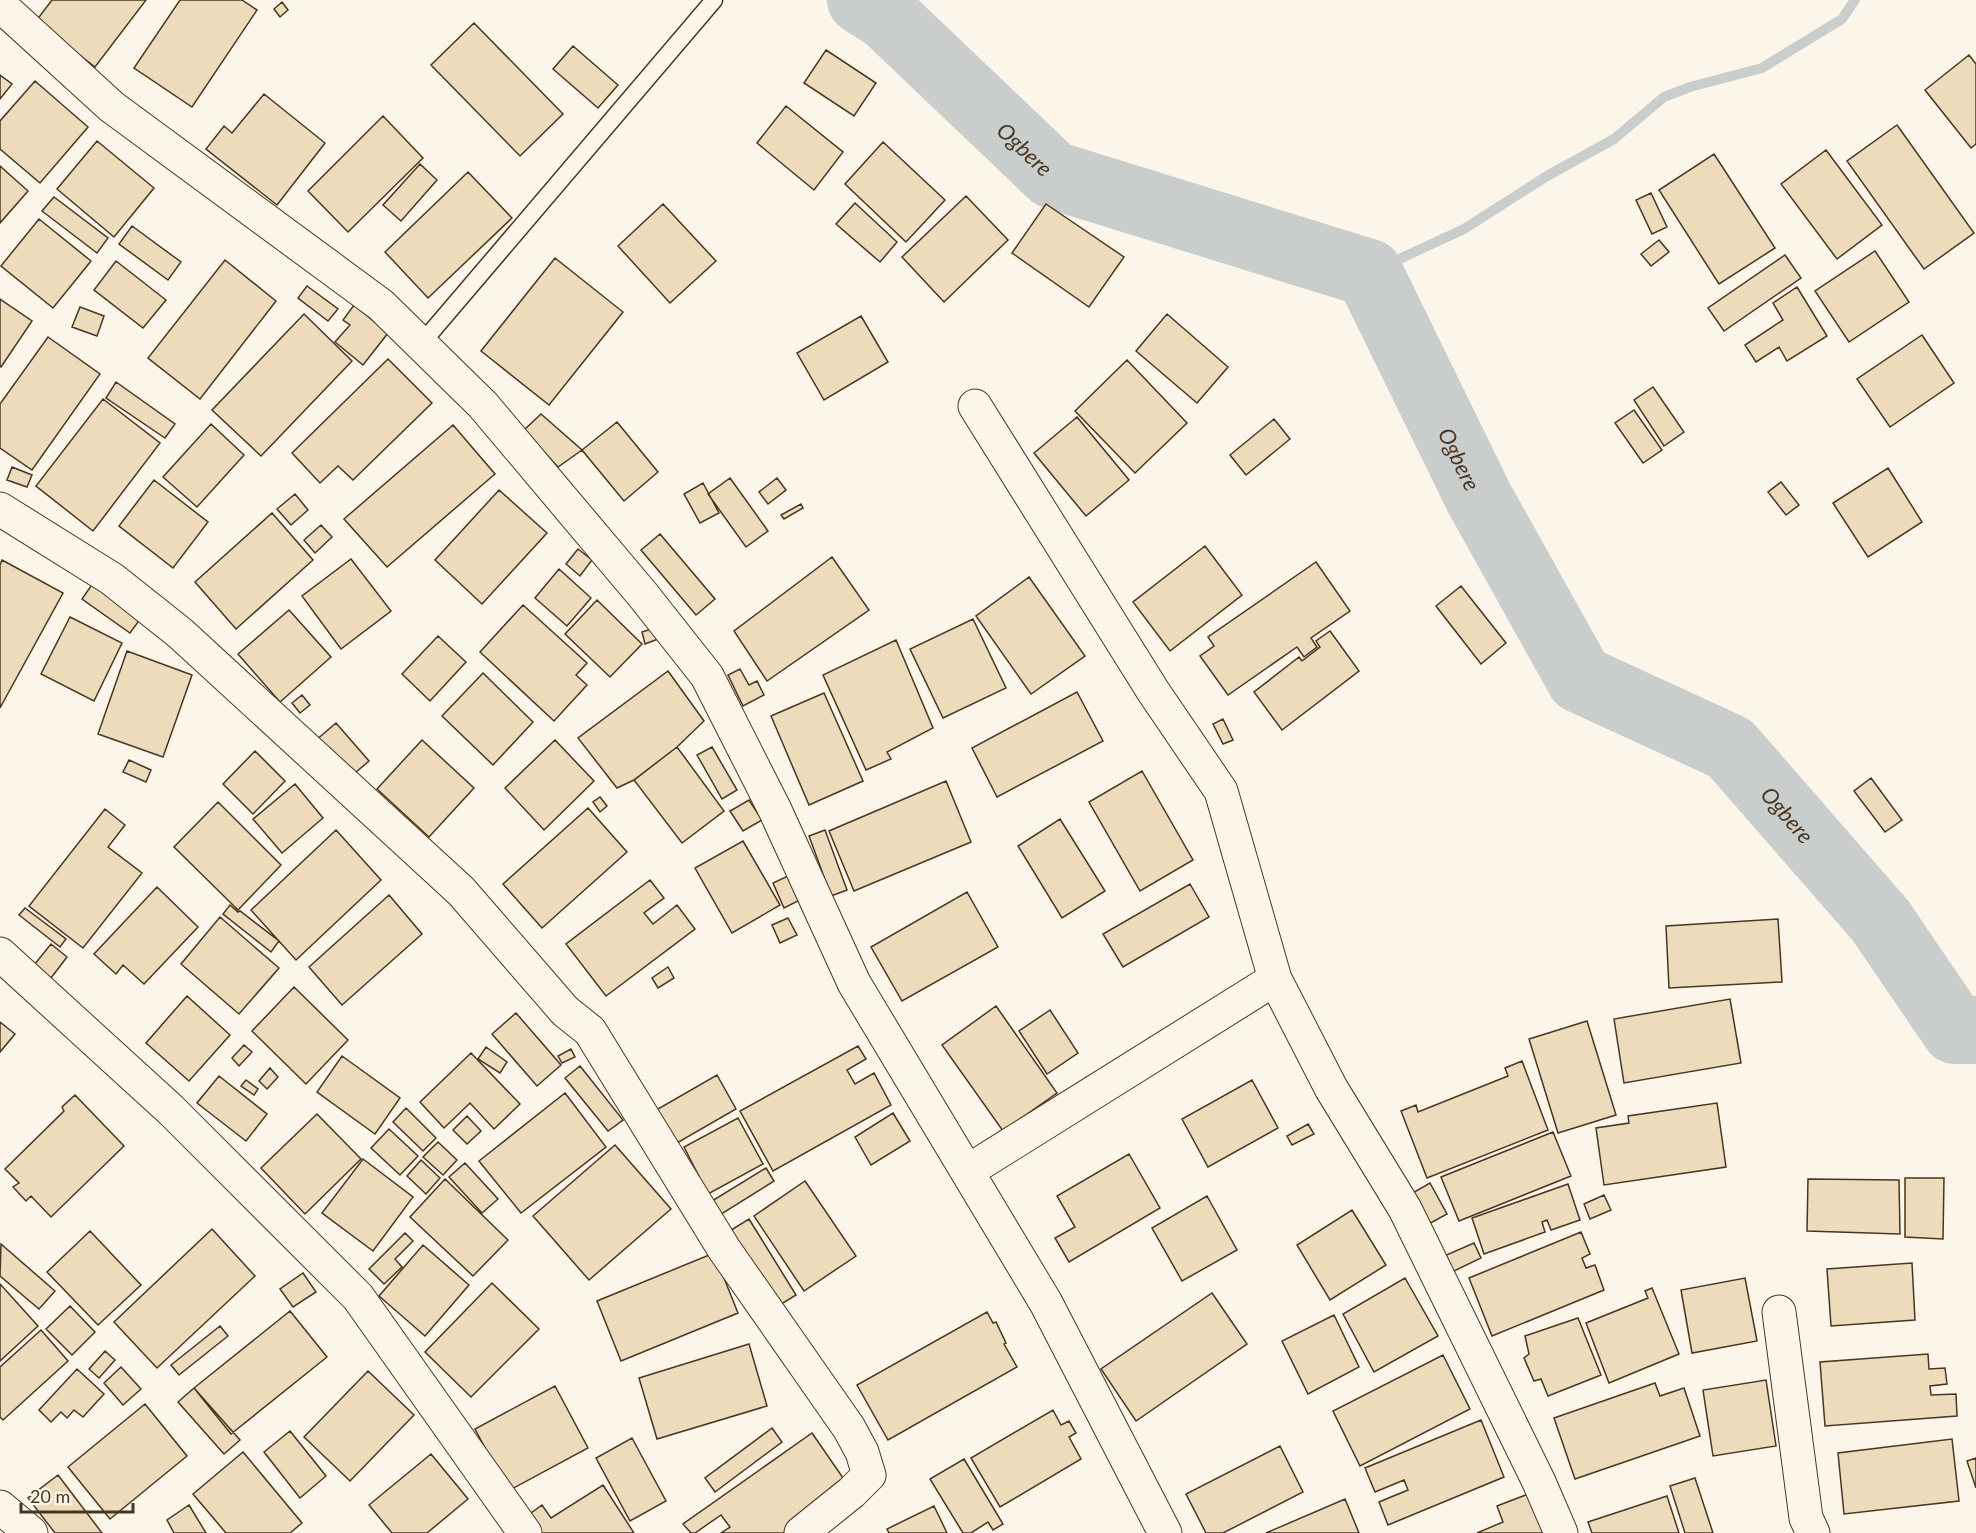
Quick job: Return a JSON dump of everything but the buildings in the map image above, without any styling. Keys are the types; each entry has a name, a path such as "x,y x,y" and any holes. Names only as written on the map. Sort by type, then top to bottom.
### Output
{"street":[{"path":"0,5 112,107 381,306 483,405 643,595 707,676 775,810 854,983 1046,1303 1165,1533"},
{"path":"975,406 1147,681 1221,791 1275,979 1331,1088 1405,1209 1539,1482 1561,1533"},
{"path":"0,509 112,579 180,633 461,891 565,1011 590,1031 724,1249 849,1428 862,1452 869,1475 852,1492 801,1533"},
{"path":"0,954 171,1110 358,1298 525,1533"},
{"path":"968,1171 1275,979"},
{"path":"1779,1312 1806,1518 1813,1533"},
{"path":"0,1507 31,1533"}],"lane":[{"path":"421,344 714,0"}],"waterway":[{"name":"Ogbere","path":"861,0 886,16 1053,175 1369,273 1479,498 1580,679 1730,748 1880,920 1955,1030 1976,1030"},
{"path":"1369,273 1464,229 1547,176 1614,139 1664,97 1690,87 1762,68 1842,19 1855,0"}]}
